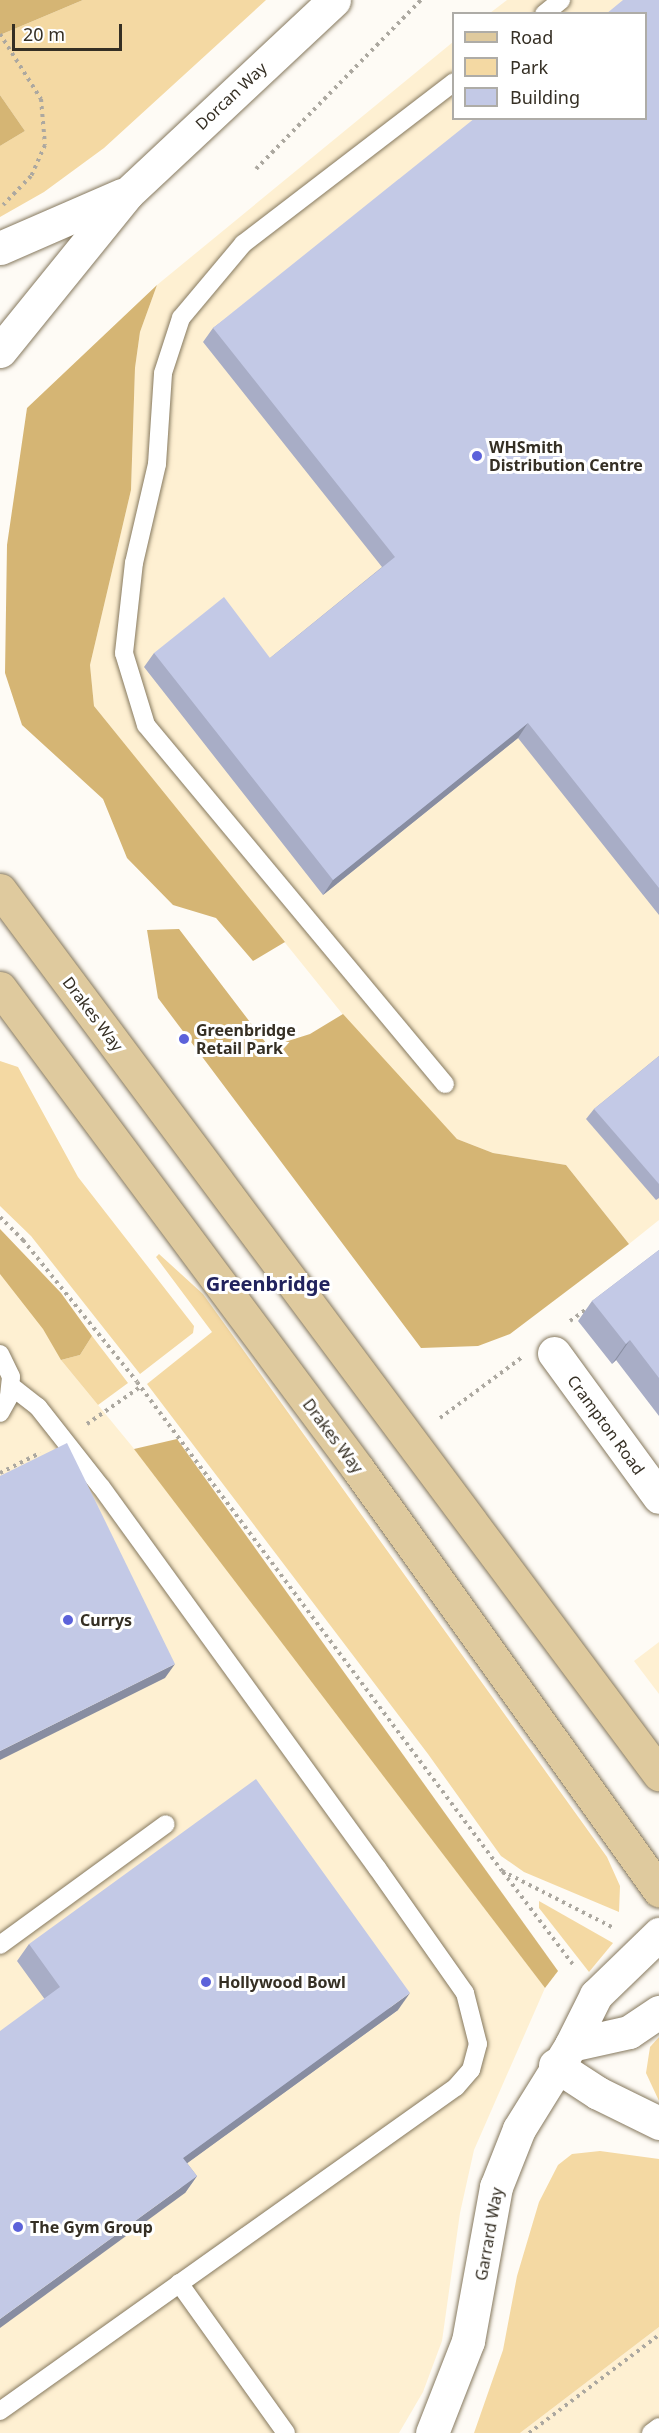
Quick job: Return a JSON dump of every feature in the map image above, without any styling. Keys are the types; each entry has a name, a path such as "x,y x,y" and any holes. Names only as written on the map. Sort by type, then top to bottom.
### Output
{"main road":[{"name":"Drakes Way","path":"0,890 659,1774"},
{"name":"Drakes Way","path":"0,988 358,1469 659,1890"}],"street":[{"name":"Dorcan Way","path":"0,351 128,192 334,0"},
{"name":"Dorcan Way","path":"0,248 128,192"},
{"name":"Crampton Road","path":"554,1353 659,1497"},
{"name":"Garrard Way","path":"432,2433 468,2342 502,2170 531,2104 563,2055 596,1995 648,1944"},
{"path":"659,2012 629,2032 563,2055 606,2097 659,2123"}],"lane":[{"path":"546,12 561,0"},
{"path":"445,1084 146,725 124,653 134,563 157,464 163,373 181,318 243,244 452,83"},
{"path":"0,1354 8,1366 11,1386 0,1413"},
{"path":"0,2411 456,2087 471,2070 478,2044 465,1993 291,1747 64,1441 29,1398 11,1386"},
{"path":"0,1945 166,1824"},
{"path":"179,2283 286,2433"},
{"path":"651,2433 659,2427"}],"path":[{"path":"256,169 421,0"},
{"path":"0,34 41,99 45,145 31,176 0,206"},
{"path":"0,1217 23,1240 140,1386 596,1995"},
{"path":"0,1473 64,1441 140,1386"},
{"path":"502,1871 648,1944"},
{"path":"529,2433 659,2336"}],"shaded area":[{"path":"0,0 83,0 0,35"},
{"path":"507,0 659,0 659,1220 629,1244 566,1165 493,1153 457,1139 361,1037 94,706 90,665 131,490 135,368 140,332 157,285 452,43 452,120 647,120 647,12 491,12"},
{"path":"0,95 25,131 0,146"},
{"path":"157,285 140,332 135,368 131,490 90,665 94,706 285,942 253,961 216,918 173,905 127,858 103,799 22,725 5,673 7,545 27,408"},
{"path":"179,929 269,1047 310,1034 343,1014 457,1139 493,1153 566,1165 629,1244 510,1334 478,1346 421,1348 158,998 147,930"},
{"path":"0,1229 61,1293 92,1336 61,1360 168,1490 545,1988 474,2150 460,2213 442,2341 423,2392 399,2433 0,2433"},
{"path":"0,1229 61,1293 92,1336 80,1355 61,1360 43,1329 0,1274"},
{"path":"177,1439 558,1971 545,1988 134,1449"},
{"path":"659,1642 659,1694 634,1661"},
{"path":"659,2327 659,2433 520,2433"}],"green space":[{"path":"83,0 266,0 104,148 44,192 0,217 0,146 25,131 0,95 0,35"},
{"path":"0,1061 18,1067 78,1177 194,1326 193,1333 140,1374 31,1236 0,1206"},
{"path":"159,1254 203,1294 607,1857 620,1886 619,1912 524,1872 501,1856 428,1754 147,1384 212,1332 156,1257"},
{"path":"92,1336 128,1383 98,1405 61,1360 80,1355"},
{"path":"539,1901 613,1943 589,1972 539,1908"},
{"path":"659,2037 659,2101 646,2073 650,2047"},
{"path":"600,2151 659,2159 659,2327 520,2433 474,2433 503,2350 517,2276 539,2202 558,2165 572,2154"}],"building":[{"name":"WHSmith Distribution Centre","path":"623,0 659,0 659,888 528,723 333,880 154,653 224,597 270,658 395,557 213,328 473,120 647,120 647,12 608,12"},
{"path":"659,1056 659,1184 594,1109"},
{"path":"659,1250 659,1378 630,1340 626,1344 592,1301"},
{"name":"Currys","path":"67,1443 175,1664 0,1751 0,1476"},
{"name":"Hollywood Bowl","path":"256,1779 410,1993 183,2158 197,2176 0,2319 0,2031 60,1987 29,1944"}],"place":[{"name":"WHSmith Distribution Centre","path":"477,456"},
{"name":"Greenbridge Retail Park","path":"184,1039"},
{"name":"Currys","path":"68,1620"},
{"name":"Hollywood Bowl","path":"206,1982"},
{"name":"The Gym Group","path":"18,2227"}],"district":[{"name":"Greenbridge","path":"268,1283"}]}
